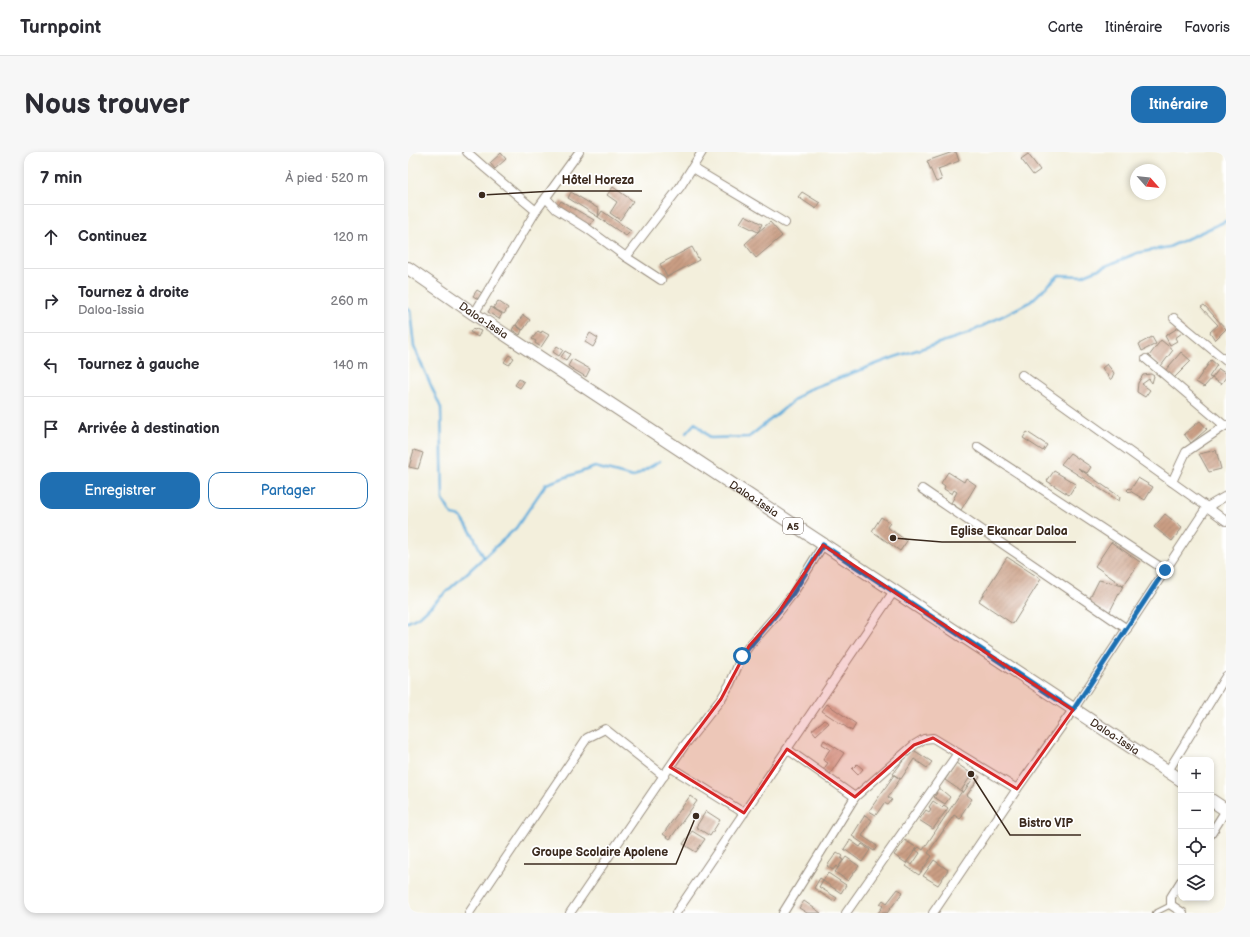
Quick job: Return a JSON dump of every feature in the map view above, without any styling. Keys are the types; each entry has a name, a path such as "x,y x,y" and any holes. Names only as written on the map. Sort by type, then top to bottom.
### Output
{"main road":[{"name":"Daloa-Issia","path":"408,268 474,314 1178,778"},
{"path":"1214,802 1226,810"}],"street":[{"path":"467,152 536,211"},
{"path":"474,314 536,211 579,152"},
{"path":"626,257 680,187 702,152"},
{"path":"692,168 785,223"},
{"path":"546,198 556,209 588,229 661,280"},
{"path":"1174,318 1226,361"},
{"path":"1146,359 1226,426 1186,452 1172,482"},
{"path":"1022,375 1226,521"},
{"path":"978,447 1165,570"},
{"path":"922,489 1127,629"},
{"path":"933,913 1016,789 1073,710 1207,507 1226,496"},
{"path":"570,913 684,746 721,699 730,684 742,656 792,595 823,545"},
{"path":"676,913 894,591"},
{"path":"1168,772 1226,676"},
{"path":"469,913 587,738 605,729 664,776"},
{"path":"783,913 855,797 914,745 924,739 934,738 1016,789"},
{"path":"787,749 855,797"},
{"path":"846,913 958,753"},
{"path":"670,767 744,813"},
{"path":"1214,829 1226,810"},
{"path":"1178,886 1171,897 1171,905 1183,913"}],"lane":[{"path":"1155,913 1171,905"}],"highlighted area":[{"path":"823,545 1073,710 1017,789 933,738 914,745 855,797 787,749 744,813 670,767 721,699 749,646 778,613"}],"building":[{"path":"956,152 959,161 938,169 942,180 936,182 927,161"},
{"path":"501,153 506,159 495,169 490,163"},
{"path":"1028,154 1040,170 1033,175 1021,159"},
{"path":"613,187 633,201 620,220 610,213 617,202 607,195"},
{"path":"571,192 599,209 598,217 568,198"},
{"path":"802,192 820,203 816,209 798,197"},
{"path":"561,201 594,220 588,229 556,209"},
{"path":"602,211 631,231 626,236 598,217"},
{"path":"745,215 762,224 758,232 740,223"},
{"path":"770,222 782,236 756,258 745,244"},
{"path":"692,247 699,260 667,277 660,264"},
{"path":"477,290 482,293 478,299 473,296"},
{"path":"498,301 508,308 504,314 493,308"},
{"path":"1204,305 1226,329 1215,340 1210,332 1218,325 1201,307"},
{"path":"491,307 502,314 499,319 488,312"},
{"path":"523,315 530,320 523,330 516,325"},
{"path":"515,325 522,330 520,335 512,330"},
{"path":"1181,326 1185,331 1175,338 1177,341 1170,345 1165,336"},
{"path":"472,329 481,331 478,337 470,332"},
{"path":"538,331 541,333 542,331 549,335 541,347 532,339"},
{"path":"590,333 598,338 593,347 585,342"},
{"path":"1152,337 1156,344 1142,351 1139,344"},
{"path":"1161,340 1173,350 1161,366 1149,356"},
{"path":"557,346 563,350 559,356 553,352"},
{"path":"565,351 570,354 566,360 561,357"},
{"path":"1181,352 1191,361 1174,378 1164,372"},
{"path":"509,355 514,358 509,365 504,362"},
{"path":"572,359 590,369 586,377 568,366"},
{"path":"1211,360 1217,365 1209,377 1212,378 1204,387 1196,382"},
{"path":"1107,364 1114,373 1111,380 1102,368"},
{"path":"1219,369 1226,374 1226,377 1221,384 1212,378"},
{"path":"1151,374 1154,376 1152,383 1149,379 1142,384 1150,390 1145,397 1137,392 1138,383 1143,375"},
{"path":"519,379 524,382 520,388 515,385"},
{"path":"1200,421 1207,429 1191,443 1184,434"},
{"path":"1027,432 1047,445 1043,451 1023,438"},
{"path":"414,450 423,453 418,469 409,467"},
{"path":"1216,450 1221,469 1209,472 1199,454"},
{"path":"1070,453 1091,467 1087,473 1078,468 1120,497 1119,501 1061,464"},
{"path":"1054,471 1076,484 1069,495 1047,481"},
{"path":"948,472 964,482 966,478 976,485 961,510 951,503 957,492 954,490 952,494 944,489 945,486 941,483"},
{"path":"1138,478 1153,487 1145,500 1127,490 1129,488 1131,489"},
{"path":"1165,514 1182,528 1172,541 1154,527"},
{"path":"881,517 890,523 887,527 907,541 900,551 872,531"},
{"path":"1111,542 1140,562 1123,586 1095,566"},
{"path":"1007,557 1041,579 1013,624 979,601"},
{"path":"1099,580 1123,586 1109,613 1088,602"},
{"path":"827,704 856,724 852,731 822,711"},
{"path":"824,720 829,723 816,735 812,730"},
{"path":"824,740 844,753 830,774 823,770 828,763 823,760 830,749 822,744"},
{"path":"912,749 932,762 927,768 914,759 901,779 893,774"},
{"path":"956,763 972,774 961,791 945,780"},
{"path":"857,764 863,769 858,775 852,769"},
{"path":"976,774 980,777 967,795 972,799 961,815 963,816 960,819 954,815 928,853 932,856 919,875 906,866 908,862 912,865 920,853 916,850 919,847 923,850 962,791 963,793"},
{"path":"894,775 900,779 888,797 892,800 888,805 884,803 876,815 869,811"},
{"path":"938,787 950,797 945,804 934,797 937,793 935,792"},
{"path":"690,796 697,801 670,839 663,834"},
{"path":"933,801 942,807 944,805 948,808 933,829 919,820 926,810 929,812 931,809 929,807"},
{"path":"706,811 720,820 710,836 696,827"},
{"path":"865,815 872,820 862,836 877,846 874,851 852,836"},
{"path":"692,831 705,839 696,852 683,844"},
{"path":"850,840 860,847 862,844 870,850 862,862 844,849"},
{"path":"905,840 917,848 906,863 894,855"},
{"path":"837,852 843,856 841,859 843,860 838,868 836,866 833,870 827,866"},
{"path":"846,857 859,866 848,881 835,872"},
{"path":"934,860 948,870 938,885 923,876"},
{"path":"828,873 846,885 841,893 823,881"},
{"path":"820,878 823,880 819,887 837,898 834,902 814,888"},
{"path":"898,889 903,892 887,913 878,913 883,906 880,904 883,900 887,903"},
{"path":"804,901 821,913 807,913 799,908"}],"waterway":[{"path":"686,433 695,423 710,438 749,437 807,390 895,357 967,334 1030,302 1059,275 1082,276 1137,253 1169,247 1226,221"},
{"path":"408,308 410,310 414,347 441,408 443,500 452,515 461,517 473,535 484,558"},
{"path":"408,622 420,616 516,528 546,484 595,467 633,477 660,461"}],"place":[{"name":"Hôtel Horeza","path":"482,195"},
{"name":"Eglise Ekancar Daloa","path":"893,538"},
{"name":"Bistro VIP","path":"971,774"},
{"name":"Groupe Scolaire Apolene","path":"696,816"}],"route":[{"path":"742,656 792,595 823,545 1073,710 1165,570"}]}
